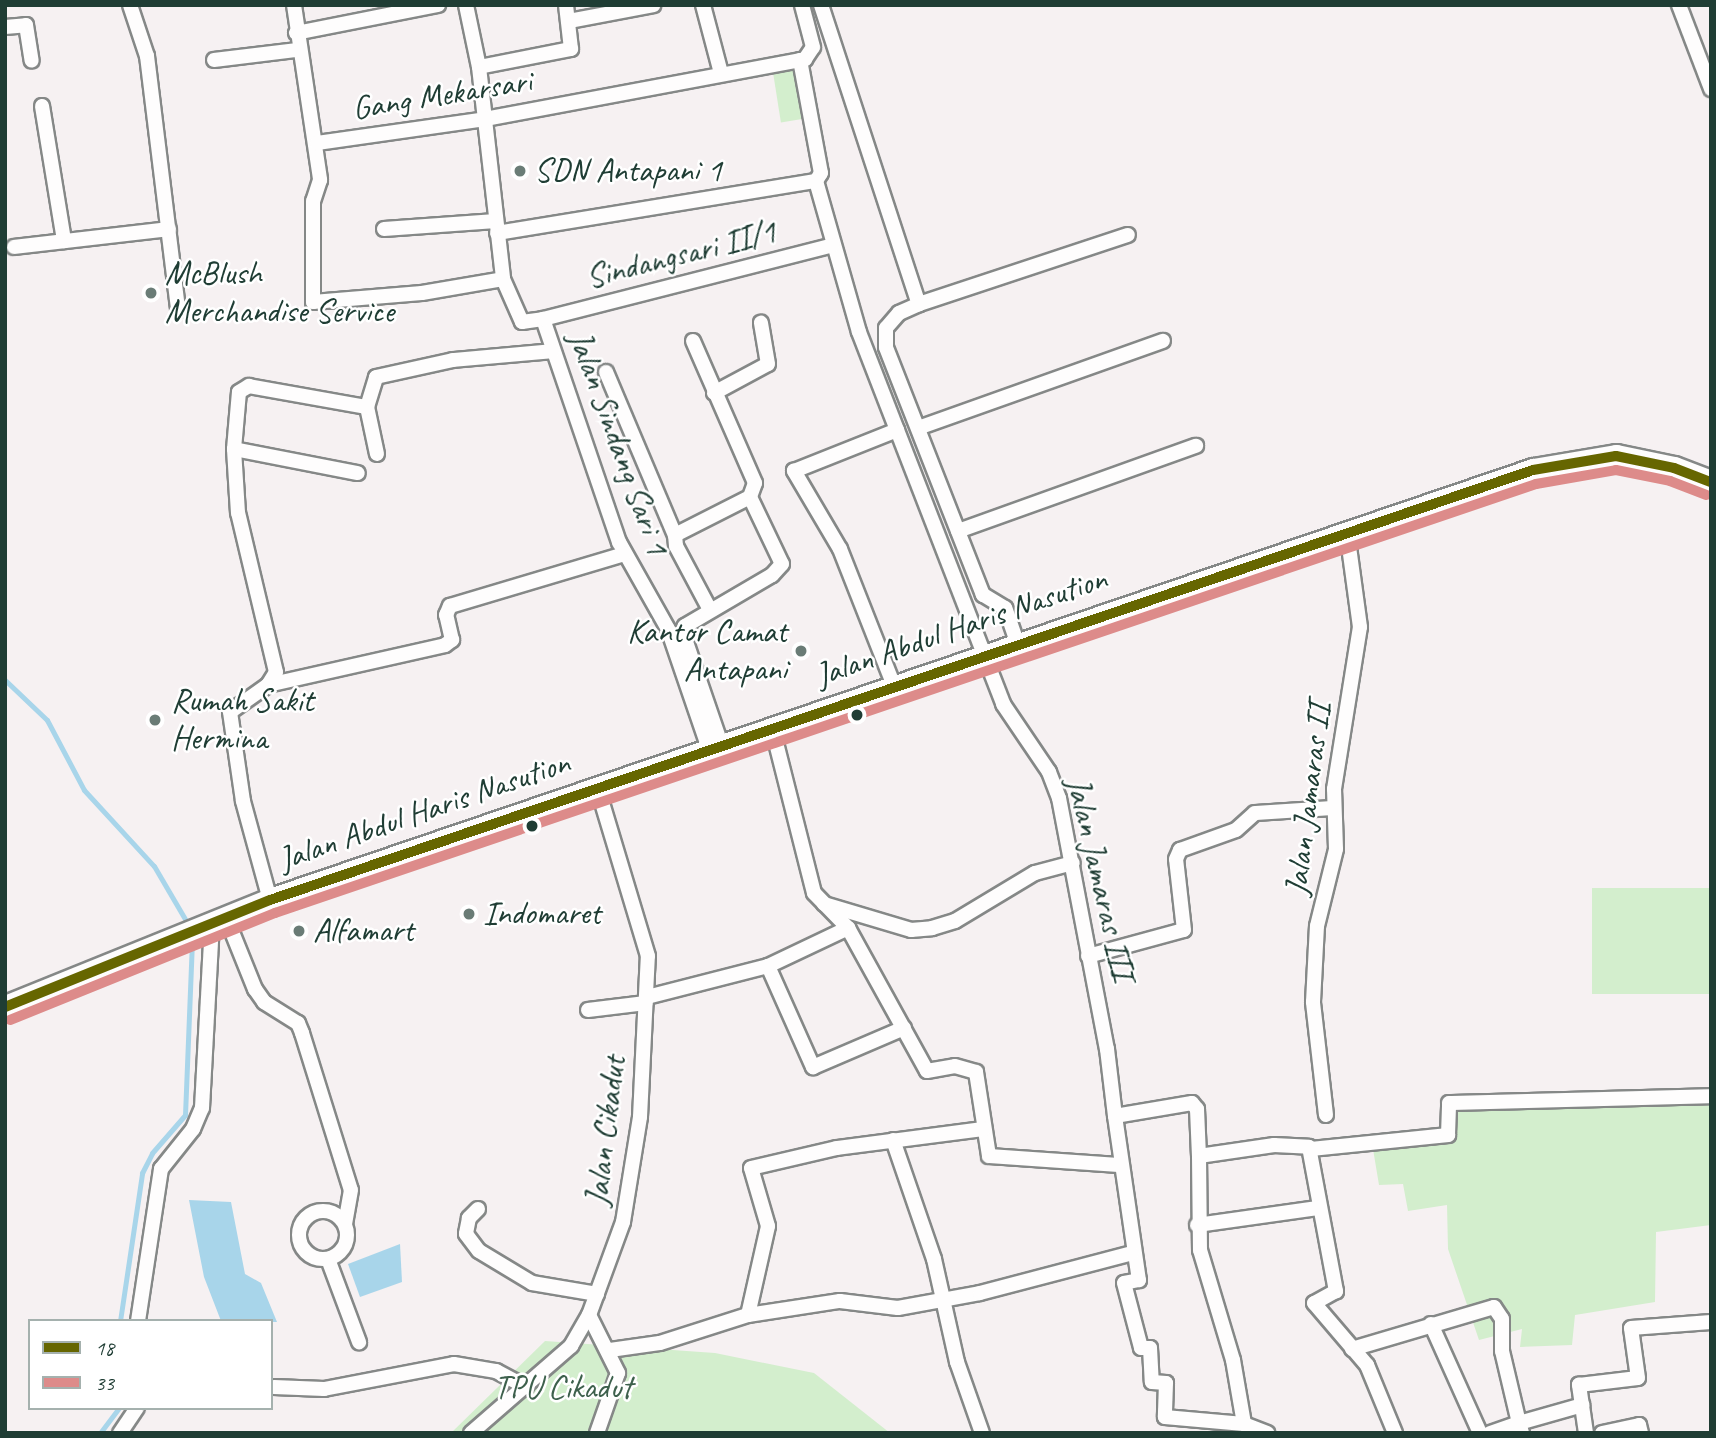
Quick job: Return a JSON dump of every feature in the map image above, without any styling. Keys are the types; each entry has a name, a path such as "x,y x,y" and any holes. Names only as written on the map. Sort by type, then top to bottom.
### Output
{"highway":[{"name":"Jalan Abdul Haris Nasution","path":"5,1007 270,900 1017,642 1571,460 1642,460 1711,482"}],"street":[{"path":"131,5 147,56 178,310"},
{"path":"294,5 297,50 317,143 320,180 313,201 315,244 310,262 316,306 503,279"},
{"path":"296,33 379,11 438,5"},
{"name":"Jalan Sindang Sari 1","path":"466,5 479,67 503,279 522,322 543,319 624,554 668,629 715,747"},
{"path":"479,67 566,52 573,43 566,5"},
{"path":"569,21 654,5"},
{"path":"703,5 721,73"},
{"path":"800,60 813,51 802,5"},
{"path":"821,5 919,304"},
{"path":"1679,5 1711,89"},
{"path":"5,27 26,24 32,61"},
{"path":"214,60 297,50"},
{"name":"Gang Mekarsari","path":"317,143 485,119 575,100 800,60"},
{"name":"Jalan Jamaras III","path":"800,60 821,173 816,181 859,332 1006,709 1049,772 1073,863 1107,1049 1119,1165 1132,1253 1139,1280 1124,1283 1141,1348 1150,1348 1152,1382 1166,1383 1165,1417 1244,1424"},
{"path":"42,106 64,241"},
{"path":"384,229 497,227 816,181"},
{"path":"15,247 169,229"},
{"path":"1017,642 1005,608 983,595 886,347 886,328 899,313 919,304 1128,235"},
{"name":"Sindangsari II/1","path":"543,319 833,245"},
{"path":"714,393 768,364 761,323"},
{"path":"675,535 750,497 755,483 693,341"},
{"path":"918,428 1163,341"},
{"path":"377,454 366,407 376,377 453,360 553,351"},
{"path":"606,372 675,535 676,546 709,608"},
{"path":"270,900 243,801 230,712 268,685 274,678 275,662 244,545 234,449 239,392 244,388 366,407"},
{"path":"894,686 840,550 794,471 897,430"},
{"path":"958,531 1196,446"},
{"path":"234,449 358,473"},
{"path":"715,747 684,636 685,626 709,608 772,575 782,564 750,497"},
{"name":"Jalan Jamaras II","path":"1325,1115 1313,1002 1317,926 1336,849 1334,808 1360,627 1347,532"},
{"path":"268,685 445,645 452,640 446,615 450,606 624,554"},
{"path":"772,727 814,893 848,928 928,1071 966,1066 976,1072 986,1151 993,1158 1119,1165"},
{"name":"Jalan Cikadut","path":"471,1433 571,1346 589,1315 623,1222 634,1165 645,1061 648,956 597,786"},
{"path":"1088,956 1184,930 1176,859 1180,850 1236,831 1250,814 1334,808"},
{"path":"824,904 843,906 911,930 932,929 955,921 1035,873 1073,863"},
{"path":"214,922 264,1002 298,1023 351,1190 345,1223 345,1246 328,1259 319,1259 304,1250 301,1224 323,1211 345,1223"},
{"path":"138,1319 161,1170 193,1129 202,1108 214,922"},
{"path":"588,1010 646,1000 768,966 848,928"},
{"path":"768,966 813,1067 904,1028"},
{"path":"1199,1156 1274,1145 1306,1145 1311,1149 1448,1135 1449,1103 1711,1096"},
{"path":"1115,1116 1192,1103 1197,1109 1199,1250 1234,1360 1244,1424 1267,1433"},
{"path":"748,1315 768,1226 751,1168 893,1140 984,1129"},
{"path":"893,1140 934,1259 957,1362 982,1433"},
{"path":"1311,1149 1318,1208 1336,1291 1314,1303 1379,1385 1395,1433"},
{"path":"1197,1225 1318,1208"},
{"path":"478,1209 469,1218 467,1234 479,1251 532,1283 597,1294"},
{"path":"610,1350 660,1343 748,1315 840,1301 898,1308 1132,1253"},
{"path":"328,1259 359,1342"},
{"path":"1352,1349 1494,1307 1500,1311 1502,1352 1521,1428"},
{"path":"589,1315 610,1350 618,1373 597,1433"},
{"path":"1586,1433 1579,1385 1638,1378 1632,1328 1711,1322"},
{"path":"1431,1324 1480,1433"},
{"path":"274,1387 324,1389 454,1364 496,1371 526,1387"},
{"path":"1490,1433 1521,1428 1582,1405"},
{"path":"120,1433 136,1410"},
{"path":"1602,1433 1639,1424 1641,1433"}],"green space":[{"path":"798,64 807,118 781,122 772,68"},
{"path":"1592,888 1711,888 1711,994 1592,994"},
{"path":"1711,1096 1711,1225 1656,1232 1655,1302 1575,1315 1572,1345 1520,1347 1522,1329 1479,1340 1448,1249 1447,1205 1408,1211 1403,1184 1379,1185 1372,1143 1448,1135 1449,1103"},
{"name":"TPU Cikadut","path":"545,1341 715,1353 814,1373 890,1433 451,1433"}],"water":[{"path":"189,1200 231,1202 245,1274 261,1283 277,1322 273,1322 273,1319 220,1319 204,1277"},
{"path":"400,1244 402,1282 360,1297 348,1264"}],"waterway":[{"path":"5,680 47,720 84,790 154,866 189,926"},
{"path":"120,1319 142,1173 152,1153 185,1115 192,938"},
{"path":"100,1433 117,1410"}],"transit line":[{"name":"18","path":"5,1007 270,900 1533,470 1616,456 1674,468 1711,482"},
{"name":"33","path":"10,1020 275,913 1536,484 1616,470 1670,481 1706,495"}],"place":[{"name":"SDN Antapani 1","path":"520,171"},
{"name":"McBlush Merchandise Service","path":"151,293"},
{"name":"Kantor Camat Antapani","path":"801,651"},
{"name":"Rumah Sakit Hermina","path":"155,720"},
{"name":"Indomaret","path":"469,914"},
{"name":"Alfamart","path":"299,931"}]}
